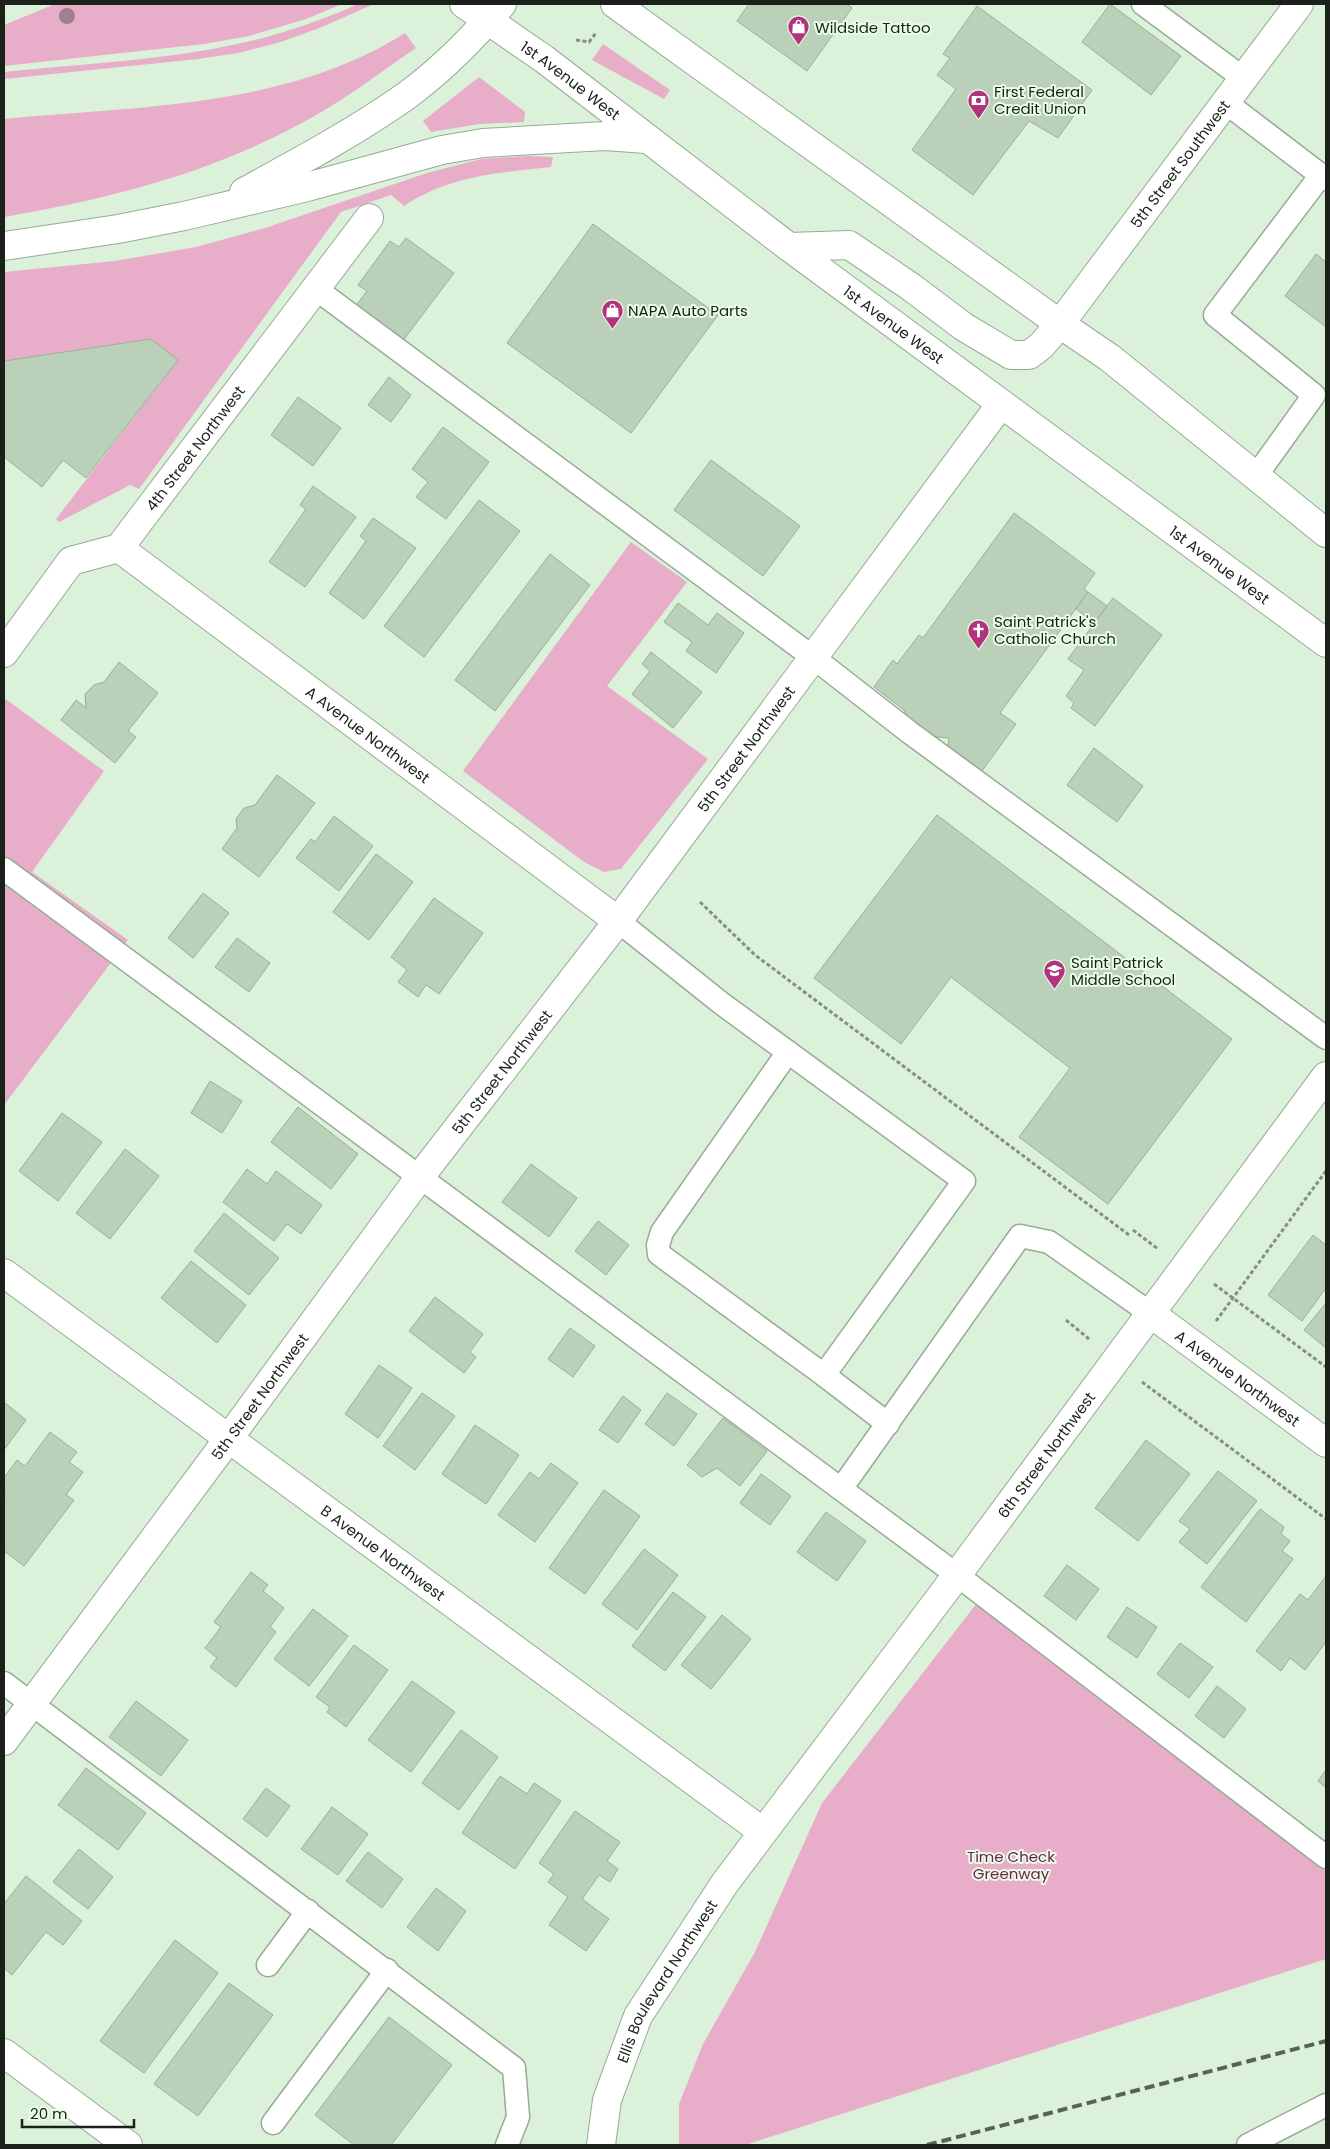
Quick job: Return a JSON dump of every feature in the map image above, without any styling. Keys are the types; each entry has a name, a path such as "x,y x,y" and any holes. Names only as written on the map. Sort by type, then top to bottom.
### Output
{"main road":[{"name":"1st Avenue West","path":"464,4 495,12 544,59 646,139 789,247 1326,643"},
{"path":"615,4 1110,358 1326,533"},
{"name":"5th Street Southwest","path":"789,247 849,245 911,287 970,331 1011,355 1028,355 1041,346 1060,324 1299,4"},
{"path":"216,207 350,132 407,96 443,66 495,12"},
{"path":"4,246 118,229 184,216 442,150 483,143 605,136 646,139"},
{"name":"4th Street Northwest","path":"119,548 369,218"},
{"name":"5th Street Northwest","path":"4,1741 420,1178 618,921 1001,404"},
{"path":"4,653 71,562 119,548"},
{"name":"A Avenue Northwest","path":"119,548 618,921"},
{"name":"6th Street Northwest","path":"763,1832 957,1575 1326,1076"},
{"name":"B Avenue Northwest","path":"4,1273 763,1832"},
{"name":"A Avenue Northwest","path":"1150,1313 1326,1443"},
{"name":"Ellis Boulevard Northwest","path":"601,2145 607,2100 638,2016 725,1883 763,1832"},
{"path":"4,2053 128,2145"}],"lane":[{"path":"1143,4 1243,78"},
{"path":"1225,102 1324,177 1216,315 1320,391 1256,476"},
{"path":"316,289 814,658 917,738 1326,1038"},
{"path":"4,869 842,1489 1326,1856"},
{"path":"618,921 721,1003 964,1180 824,1375"},
{"path":"788,1052 662,1232 658,1245 659,1254 888,1424"},
{"path":"842,1489 1020,1236 1049,1242 1150,1313"},
{"path":"4,1683 387,1970 514,2068 518,2117 507,2145"},
{"path":"268,1966 308,1911"},
{"path":"273,2123 387,1970"},
{"path":"1248,2145 1326,2105"}],"path":[{"path":"700,902 755,955 1129,1235"},
{"path":"1213,1325 1326,1171"},
{"path":"1133,1230 1160,1251"},
{"path":"1209,1281 1326,1367"},
{"path":"1066,1320 1093,1342"},
{"path":"1139,1380 1326,1519"}],"green space":[{"path":"55,4 342,4 306,19 249,36 204,44 4,66 4,25"},
{"path":"357,4 374,4 322,27 281,42 238,53 198,59 4,79 4,72 158,57 234,45 308,24"},
{"path":"405,33 416,48 328,108 251,148 171,178 130,190 4,217 4,119 159,106 262,90 311,76 359,58"},
{"path":"603,44 670,90 664,99 592,60"},
{"path":"479,77 525,112 524,122 479,124 431,132 423,121"},
{"path":"527,156 553,157 551,167 475,177 439,188 404,206 391,195 341,212 139,489 130,485 59,522 56,519 178,360 150,339 4,361 4,272 115,261 196,247 265,228 427,173 481,159"},
{"path":"631,542 687,582 607,686 708,759 621,869 604,872 584,862 463,771"},
{"path":"4,698 104,771 32,872 128,940 4,1105"},
{"name":"Time Check Greenway","path":"977,1603 1326,1871 1326,1959 745,2145 679,2145 679,2104 703,2044 755,1952 822,1803"}],"building":[{"name":"Wildside Tattoo","path":"749,4 847,4 852,8 807,71 737,21"},
{"path":"1110,4 1181,56 1151,95 1082,42"},
{"path":"977,6 1092,90 1058,138 1029,121 973,195 912,150 956,89 937,75 950,58 943,54"},
{"name":"NAPA Auto Parts","path":"593,224 718,315 631,433 507,343"},
{"path":"406,238 454,273 402,342 355,307 367,291 358,285 390,241 399,247"},
{"path":"1316,254 1326,262 1326,327 1285,296"},
{"path":"151,339 178,360 86,478 63,460 42,487 4,457 4,361"},
{"path":"389,377 411,395 391,422 368,405"},
{"path":"298,397 341,428 313,466 271,435"},
{"path":"443,427 489,462 446,519 416,497 428,482 412,469"},
{"path":"711,460 800,526 763,576 674,510"},
{"path":"313,486 356,517 305,587 269,562 306,509 300,505"},
{"path":"479,500 520,531 424,657 384,626"},
{"name":"Saint Patrick's Catholic Church","path":"1014,513 1095,573 1084,589 1088,592 1000,713 1016,724 982,771 948,746 949,738 927,736 909,722 904,710 874,687 893,660 897,664 919,635 923,638"},
{"path":"373,518 416,548 364,619 329,593 366,541 360,536"},
{"path":"550,554 590,585 495,711 455,680"},
{"path":"1088,592 1107,606 1094,623 1076,609"},
{"path":"1113,598 1162,635 1095,726 1071,708 1074,703 1066,696 1084,670 1068,659"},
{"path":"678,603 708,625 717,613 744,633 716,673 686,651 692,642 664,622"},
{"path":"651,652 702,692 673,728 632,694 650,671 642,664"},
{"path":"119,662 158,693 128,731 136,737 115,763 61,720 76,700 86,708 85,694 94,685 104,682"},
{"path":"1094,748 1143,786 1117,822 1067,785"},
{"path":"277,775 315,803 259,877 222,849 237,828 236,819 244,808 255,805"},
{"path":"937,815 1232,1039 1108,1204 1019,1137 1070,1068 951,977 901,1044 814,978"},
{"path":"334,816 373,846 339,891 296,858 311,839 315,842"},
{"path":"376,854 413,882 369,940 333,912"},
{"path":"203,893 229,913 193,958 168,938"},
{"path":"434,898 483,933 439,994 426,985 418,997 398,982 407,970 391,957"},
{"path":"237,938 270,963 249,992 215,967"},
{"path":"210,1081 242,1101 222,1133 191,1113"},
{"path":"298,1107 358,1154 331,1189 271,1142"},
{"path":"62,1113 102,1142 58,1201 19,1171"},
{"path":"125,1149 159,1176 110,1239 76,1213"},
{"path":"531,1164 577,1198 549,1237 502,1202"},
{"path":"247,1169 267,1184 276,1171 322,1205 301,1234 287,1224 274,1241 223,1202"},
{"path":"224,1213 279,1258 249,1295 194,1251"},
{"path":"598,1221 629,1245 606,1275 575,1251"},
{"path":"1313,1235 1326,1245 1326,1288 1302,1321 1268,1295"},
{"path":"191,1261 246,1305 217,1343 161,1298"},
{"path":"435,1297 483,1334 470,1352 476,1357 464,1373 409,1331"},
{"path":"1326,1303 1326,1348 1304,1330"},
{"path":"570,1328 595,1346 573,1377 548,1359"},
{"path":"379,1365 412,1388 378,1438 345,1414"},
{"path":"422,1393 455,1416 415,1470 383,1446"},
{"path":"667,1393 697,1414 674,1446 645,1424"},
{"path":"623,1396 641,1410 618,1443 599,1430"},
{"path":"4,1402 26,1420 4,1450"},
{"path":"723,1418 767,1451 740,1486 717,1468 702,1477 687,1465"},
{"path":"475,1425 519,1455 486,1504 442,1474"},
{"path":"50,1432 77,1452 69,1462 83,1472 66,1495 74,1500 24,1566 4,1551 4,1478 17,1460 25,1466"},
{"path":"1146,1440 1190,1474 1138,1541 1095,1508"},
{"path":"551,1463 578,1483 535,1542 498,1515 530,1472 539,1479"},
{"path":"1218,1471 1257,1501 1207,1564 1179,1542 1190,1529 1179,1521"},
{"path":"761,1474 791,1496 770,1525 740,1503"},
{"path":"604,1490 640,1516 585,1594 549,1568"},
{"path":"1260,1509 1284,1527 1281,1534 1290,1541 1282,1551 1293,1559 1246,1622 1201,1587"},
{"path":"826,1512 866,1541 837,1581 797,1552"},
{"path":"644,1549 678,1575 637,1630 602,1604"},
{"path":"1067,1565 1099,1589 1076,1620 1044,1596"},
{"path":"251,1572 268,1585 263,1591 284,1608 270,1627 276,1632 236,1687 210,1667 217,1658 205,1648 221,1627 214,1622"},
{"path":"1326,1576 1326,1642 1305,1670 1290,1658 1281,1671 1256,1651 1300,1594 1308,1600"},
{"path":"673,1592 706,1617 665,1671 632,1646"},
{"path":"1127,1607 1157,1627 1137,1658 1107,1637"},
{"path":"313,1609 348,1636 309,1686 274,1659"},
{"path":"722,1615 751,1639 711,1689 681,1665"},
{"path":"1180,1643 1213,1667 1189,1698 1157,1674"},
{"path":"354,1645 388,1670 346,1727 327,1712 330,1707 316,1697"},
{"path":"412,1681 455,1712 411,1772 368,1740"},
{"path":"1217,1686 1246,1709 1224,1738 1195,1716"},
{"path":"136,1701 188,1740 161,1776 109,1737"},
{"path":"461,1730 498,1757 459,1810 422,1783"},
{"path":"86,1768 146,1813 118,1850 58,1805"},
{"path":"1326,1770 1326,1788 1318,1781"},
{"path":"500,1776 527,1794 534,1783 561,1801 515,1869 462,1833"},
{"path":"266,1788 290,1806 267,1837 243,1819"},
{"path":"332,1807 368,1834 338,1875 301,1849"},
{"path":"575,1811 620,1842 607,1861 618,1869 610,1882 599,1875 582,1899 609,1919 586,1951 549,1925 568,1897 548,1882 554,1874 539,1863"},
{"path":"79,1849 113,1877 88,1909 53,1882"},
{"path":"368,1852 403,1879 382,1908 346,1881"},
{"path":"26,1876 82,1921 63,1945 46,1932 12,1975 4,1968 4,1904"},
{"path":"436,1888 466,1911 438,1951 407,1927"},
{"path":"175,1940 218,1973 144,2073 100,2041"},
{"path":"229,1983 273,2015 198,2116 154,2084"},
{"path":"389,2017 452,2065 391,2145 354,2145 315,2115"}],"railway":[{"path":"927,2145 1326,2041"}],"place":[{"name":"Wildside Tattoo","path":"799,46"},
{"name":"First Federal Credit Union","path":"978,119"},
{"name":"NAPA Auto Parts","path":"612,329"},
{"name":"Saint Patrick's Catholic Church","path":"978,649"},
{"name":"Saint Patrick Middle School","path":"1055,990"}]}
